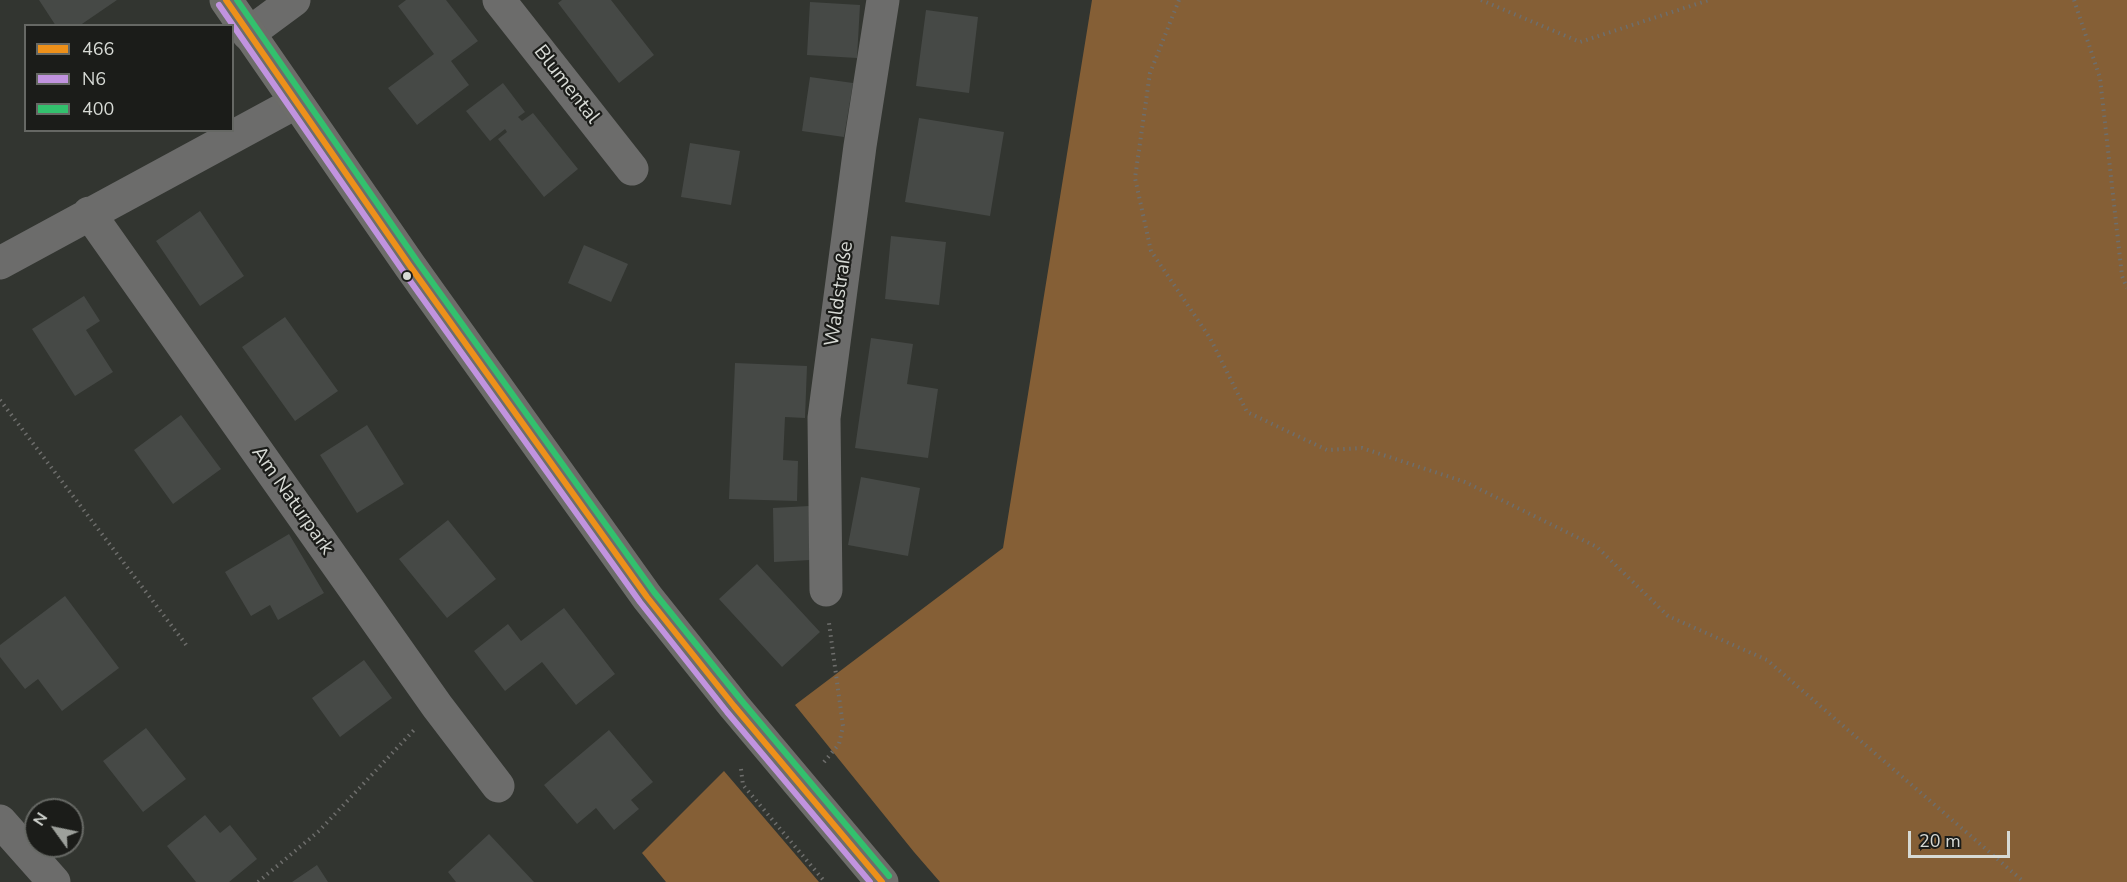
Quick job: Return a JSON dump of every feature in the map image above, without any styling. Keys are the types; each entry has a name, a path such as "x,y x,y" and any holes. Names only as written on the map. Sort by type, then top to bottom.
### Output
{"main road":[{"path":"226,0 295,103 647,597 882,882"}],"street":[{"path":"248,34 294,0"},
{"name":"Blumental","path":"499,0 632,169"},
{"name":"Waldstraße","path":"826,590 824,418 860,146 883,0"},
{"path":"0,263 295,103"},
{"name":"Am Naturpark","path":"89,213 437,706 498,786"},
{"path":"0,821 54,882"}],"path":[{"path":"1179,0 1150,73 1135,178 1151,251 1210,338 1247,412 1327,450 1362,448 1465,482 1597,547 1668,616 1767,660 2024,882"},
{"path":"1481,0 1580,42 1709,0"},
{"path":"2074,0 2100,78 2122,276 2127,288"},
{"path":"0,400 187,646"},
{"path":"799,783 830,756 839,744 843,726 833,666 826,590"},
{"path":"258,882 319,831 437,706"}],"shaded area":[{"path":"1092,0 2127,0 2127,882 940,882 795,705 1003,548"},
{"path":"724,771 819,882 666,882 642,853"}],"building":[{"path":"39,0 117,0 82,24 55,24"},
{"path":"406,0 446,0 478,41 451,61 469,85 417,125 388,88 434,54 398,6"},
{"path":"562,0 611,0 654,55 619,83 558,3"},
{"path":"810,2 860,5 857,58 807,55"},
{"path":"926,10 978,17 969,93 916,86"},
{"path":"810,77 853,83 844,137 802,131"},
{"path":"503,83 525,112 518,117 522,121 533,113 578,169 544,197 498,139 507,132 505,129 490,141 466,111"},
{"path":"919,118 1004,132 990,216 905,202"},
{"path":"690,143 740,151 731,205 681,197"},
{"path":"200,211 244,276 200,306 156,241"},
{"path":"891,236 946,242 939,305 885,299"},
{"path":"584,245 628,264 611,302 568,283"},
{"path":"84,296 100,321 86,330 113,372 75,396 32,329"},
{"path":"285,317 338,391 295,421 242,347"},
{"path":"871,338 913,344 907,384 938,389 928,458 855,448"},
{"path":"735,363 807,366 805,418 785,417 783,460 798,461 797,501 729,499"},
{"path":"181,415 221,469 173,504 134,450"},
{"path":"367,425 404,484 357,513 320,455"},
{"path":"861,477 920,488 908,556 848,545"},
{"path":"809,506 810,560 774,562 773,508"},
{"path":"448,520 496,579 447,618 399,559"},
{"path":"289,534 324,593 278,620 270,605 251,616 225,572"},
{"path":"757,564 820,632 782,667 719,599"},
{"path":"65,596 119,668 62,711 38,679 25,689 0,657 0,645"},
{"path":"564,608 615,674 576,705 542,662 505,691 474,651 508,624 521,641"},
{"path":"364,660 392,698 340,737 312,698"},
{"path":"146,728 186,779 143,812 103,761"},
{"path":"609,730 653,782 631,800 639,809 614,830 596,808 577,824 544,785"},
{"path":"205,815 220,833 230,825 257,859 229,882 196,882 167,846"},
{"path":"489,834 534,882 456,882 448,872"},
{"path":"317,865 328,882 292,882"}],"transit line":[{"name":"466","path":"226,0 410,266 647,597 734,706 882,882"},
{"name":"400","path":"237,0 417,261 654,592 741,700 889,876"},
{"name":"N6","path":"219,5 232,24"},
{"name":"N6","path":"234,27 403,271 640,602 727,712 870,882"}]}
